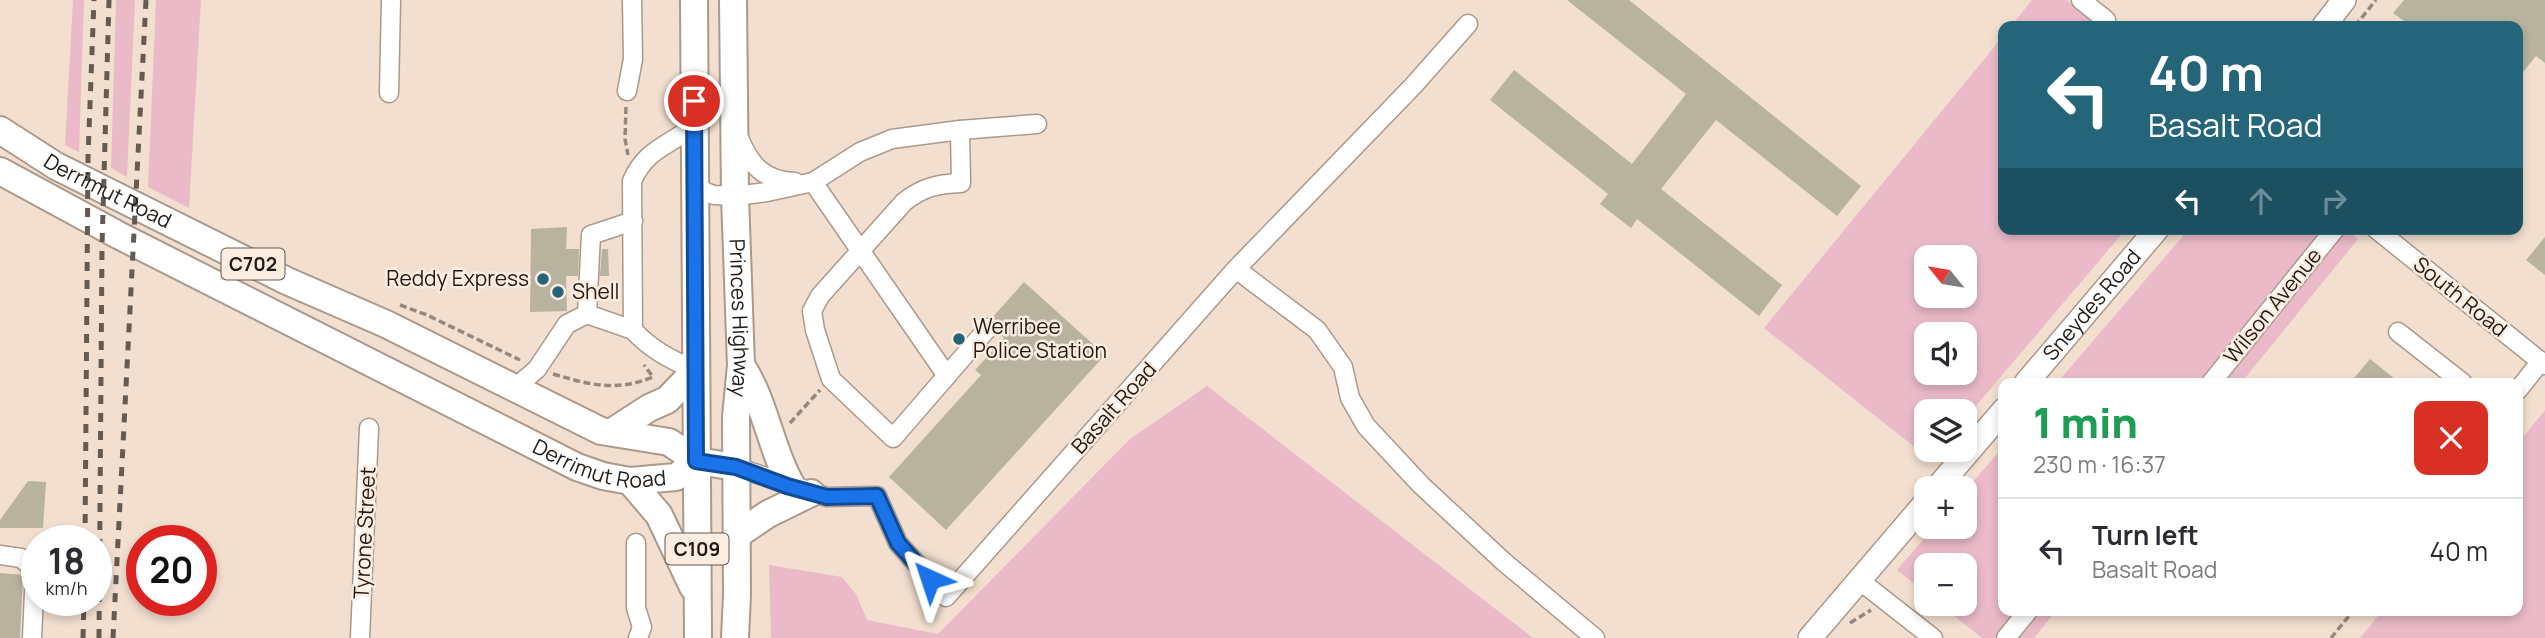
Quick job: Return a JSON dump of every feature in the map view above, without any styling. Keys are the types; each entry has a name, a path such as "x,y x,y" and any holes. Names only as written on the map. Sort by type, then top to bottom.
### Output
{"highway":[{"name":"Princes Highway","path":"694,0 698,638"},
{"name":"Princes Highway","path":"733,0 735,196 741,365 736,417 735,638"},
{"name":"Derrimut Road","path":"0,130 56,166 287,281 386,324 601,431 674,444 696,461 676,477 630,481 577,467 49,199 0,171"},
{"path":"737,535 802,490 771,437 755,386 741,365"},
{"path":"612,432 649,408 667,400 696,370"},
{"name":"C702","path":"696,461 736,467"},
{"path":"630,481 659,515 697,597"}],"main road":[{"path":"2327,21 2344,0"},
{"name":"Sneydes Road","path":"2030,378 2152,235"},
{"path":"1947,476 1998,417"},
{"path":"1811,638 1914,515"}],"street":[{"path":"389,93 391,0"},
{"path":"627,91 633,59 632,0"},
{"path":"2081,0 2106,20"},
{"name":"Basalt Road","path":"736,467 827,497 877,496 898,543 946,597 1236,270 1413,86 1468,24"},
{"path":"695,183 705,192 714,195 735,196 813,182 860,152 892,139 1037,124"},
{"path":"734,125 747,158 763,173 779,181 813,182"},
{"path":"633,330 632,181 639,164 694,126"},
{"path":"960,130 961,183 934,184 904,202 820,296 812,311 815,330 831,379 893,438 988,328"},
{"path":"813,182 947,376"},
{"path":"587,314 591,235 632,221"},
{"name":"Wilson Avenue","path":"2215,378 2330,235"},
{"name":"South Road","path":"2383,235 2543,363"},
{"path":"1236,270 1317,330 1343,368 1350,398 1366,426 1421,485 1504,562 1595,638"},
{"path":"515,388 537,369 567,324 587,314 633,330 642,340 674,362 696,370"},
{"path":"2398,332 2457,378"},
{"path":"2523,385 2543,363"},
{"name":"Tyrone Street","path":"360,638 369,428"},
{"path":"636,543 636,608 642,627 638,638"},
{"path":"0,555 21,558 35,570 32,638"},
{"path":"1859,580 1933,638"},
{"path":"2006,638 2024,616"}],"path":[{"path":"2359,21 2376,0"},
{"path":"627,91 625,139 632,181"},
{"path":"537,369 593,386 636,384 653,377"},
{"path":"782,431 831,379"},
{"path":"2331,638 2349,616"}],"shaded area":[{"path":"73,0 84,0 79,152 65,145"},
{"path":"116,0 135,0 127,177 111,168"},
{"path":"156,0 201,0 189,208 148,187"},
{"path":"2032,0 2067,0 2092,21 2015,21"},
{"path":"1998,42 1998,235 2121,235 1977,405 1977,399 1914,399 1914,447 1764,328"},
{"path":"2184,235 2353,235 2358,239 2245,378 2061,378"},
{"path":"1207,386 1533,638 771,638 769,565 842,577 856,594 867,620 938,634 1130,439"},
{"path":"2545,410 2545,638 2360,638 2378,616 2523,616 2523,437"},
{"path":"1998,453 1998,616 2052,616 2034,638 1982,638 1954,616 1977,616 1977,553 1914,553 1914,584 1897,570 1924,539 1977,539 1977,477"}],"building":[{"path":"1567,0 1629,0 1861,186 1837,216 1716,120 1661,189 1782,285 1759,316 1637,219 1631,228 1600,204 1608,194 1490,100 1514,70 1632,164 1686,94"},
{"path":"2404,0 2545,0 2545,63 2536,56 2523,72 2523,21 2404,21 2393,13"},
{"path":"567,227 566,249 579,249 578,276 566,276 567,311 530,312 531,229"},
{"path":"2545,237 2545,275 2526,260"},
{"path":"602,249 608,249 609,276 600,276"},
{"path":"1024,282 1105,355 946,530 889,477 981,375 975,370 1004,338 1000,334 1004,330 992,318"},
{"path":"2370,359 2394,378 2354,378"},
{"path":"28,481 46,482 43,525 0,528 0,520"},
{"path":"0,573 21,575 20,638 0,638"}],"railway":[{"path":"85,525 88,157 94,0"},
{"path":"99,638 102,247 109,0"},
{"path":"113,638 146,0"},
{"path":"83,638 84,616"}],"place":[{"name":"Reddy Express","path":"543,279"},
{"name":"Shell","path":"558,292"},
{"name":"Werribee Police Station","path":"959,339"}],"route":[{"path":"694,101 696,461 736,467 827,497 877,496 898,543 930,579"}]}
